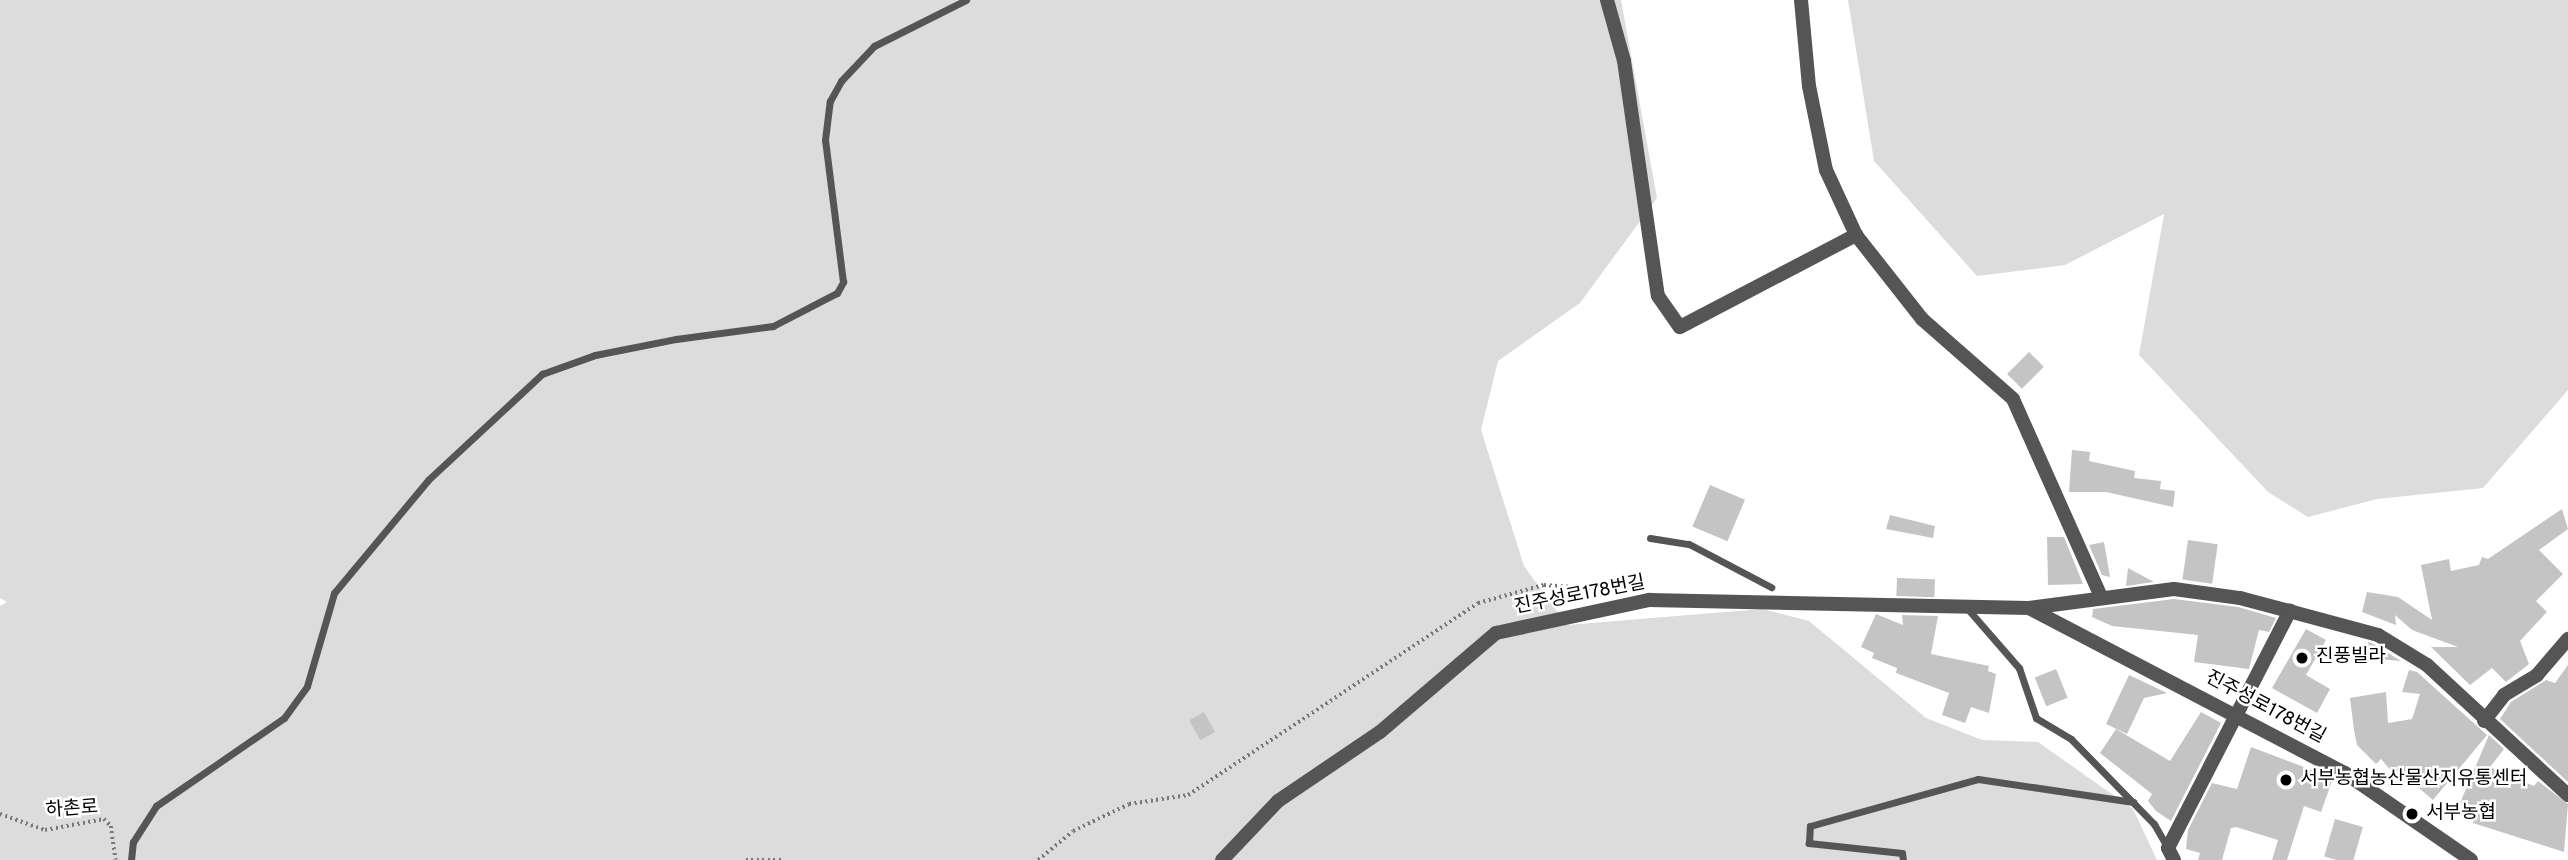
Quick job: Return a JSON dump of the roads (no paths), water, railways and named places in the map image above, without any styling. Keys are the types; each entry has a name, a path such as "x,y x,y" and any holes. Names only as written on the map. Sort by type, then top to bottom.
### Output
{"street":[{"path":"1607,0 1624,61 1658,296 1679,327 1856,234"},
{"path":"1801,0 1809,86 1826,170 1856,234 1922,318 2013,399 2101,597"},
{"name":"진주성로178번길","path":"1222,860 1278,802 1380,732 1496,634 1649,600 2029,608 2174,589 2290,611 2378,635 2427,665 2484,721 2568,795"},
{"name":"진주성로178번길","path":"2029,608 2239,715 2345,773 2471,860"},
{"path":"2171,854 2290,611"},
{"path":"2484,721 2504,695 2560,653 2568,639"}],"lane":[{"path":"131,860 133,842 156,806 284,718 307,686 334,593 428,480 541,374 595,355 676,339 773,326 837,293 843,282 825,140 830,102 841,81 874,46 966,0"},
{"path":"1650,538 1689,544 1771,587"},
{"path":"1965,606 2019,668 2036,718 2071,739 2133,802 2171,854"},
{"path":"1903,860 1902,853 1809,843 1810,826 1978,779 2133,802"}],"place":[{"name":"진풍빌라","path":"2302,658"},
{"name":"서부농협농산물산지유통센터","path":"2286,780"},
{"name":"서부농협","path":"2412,814"}]}
